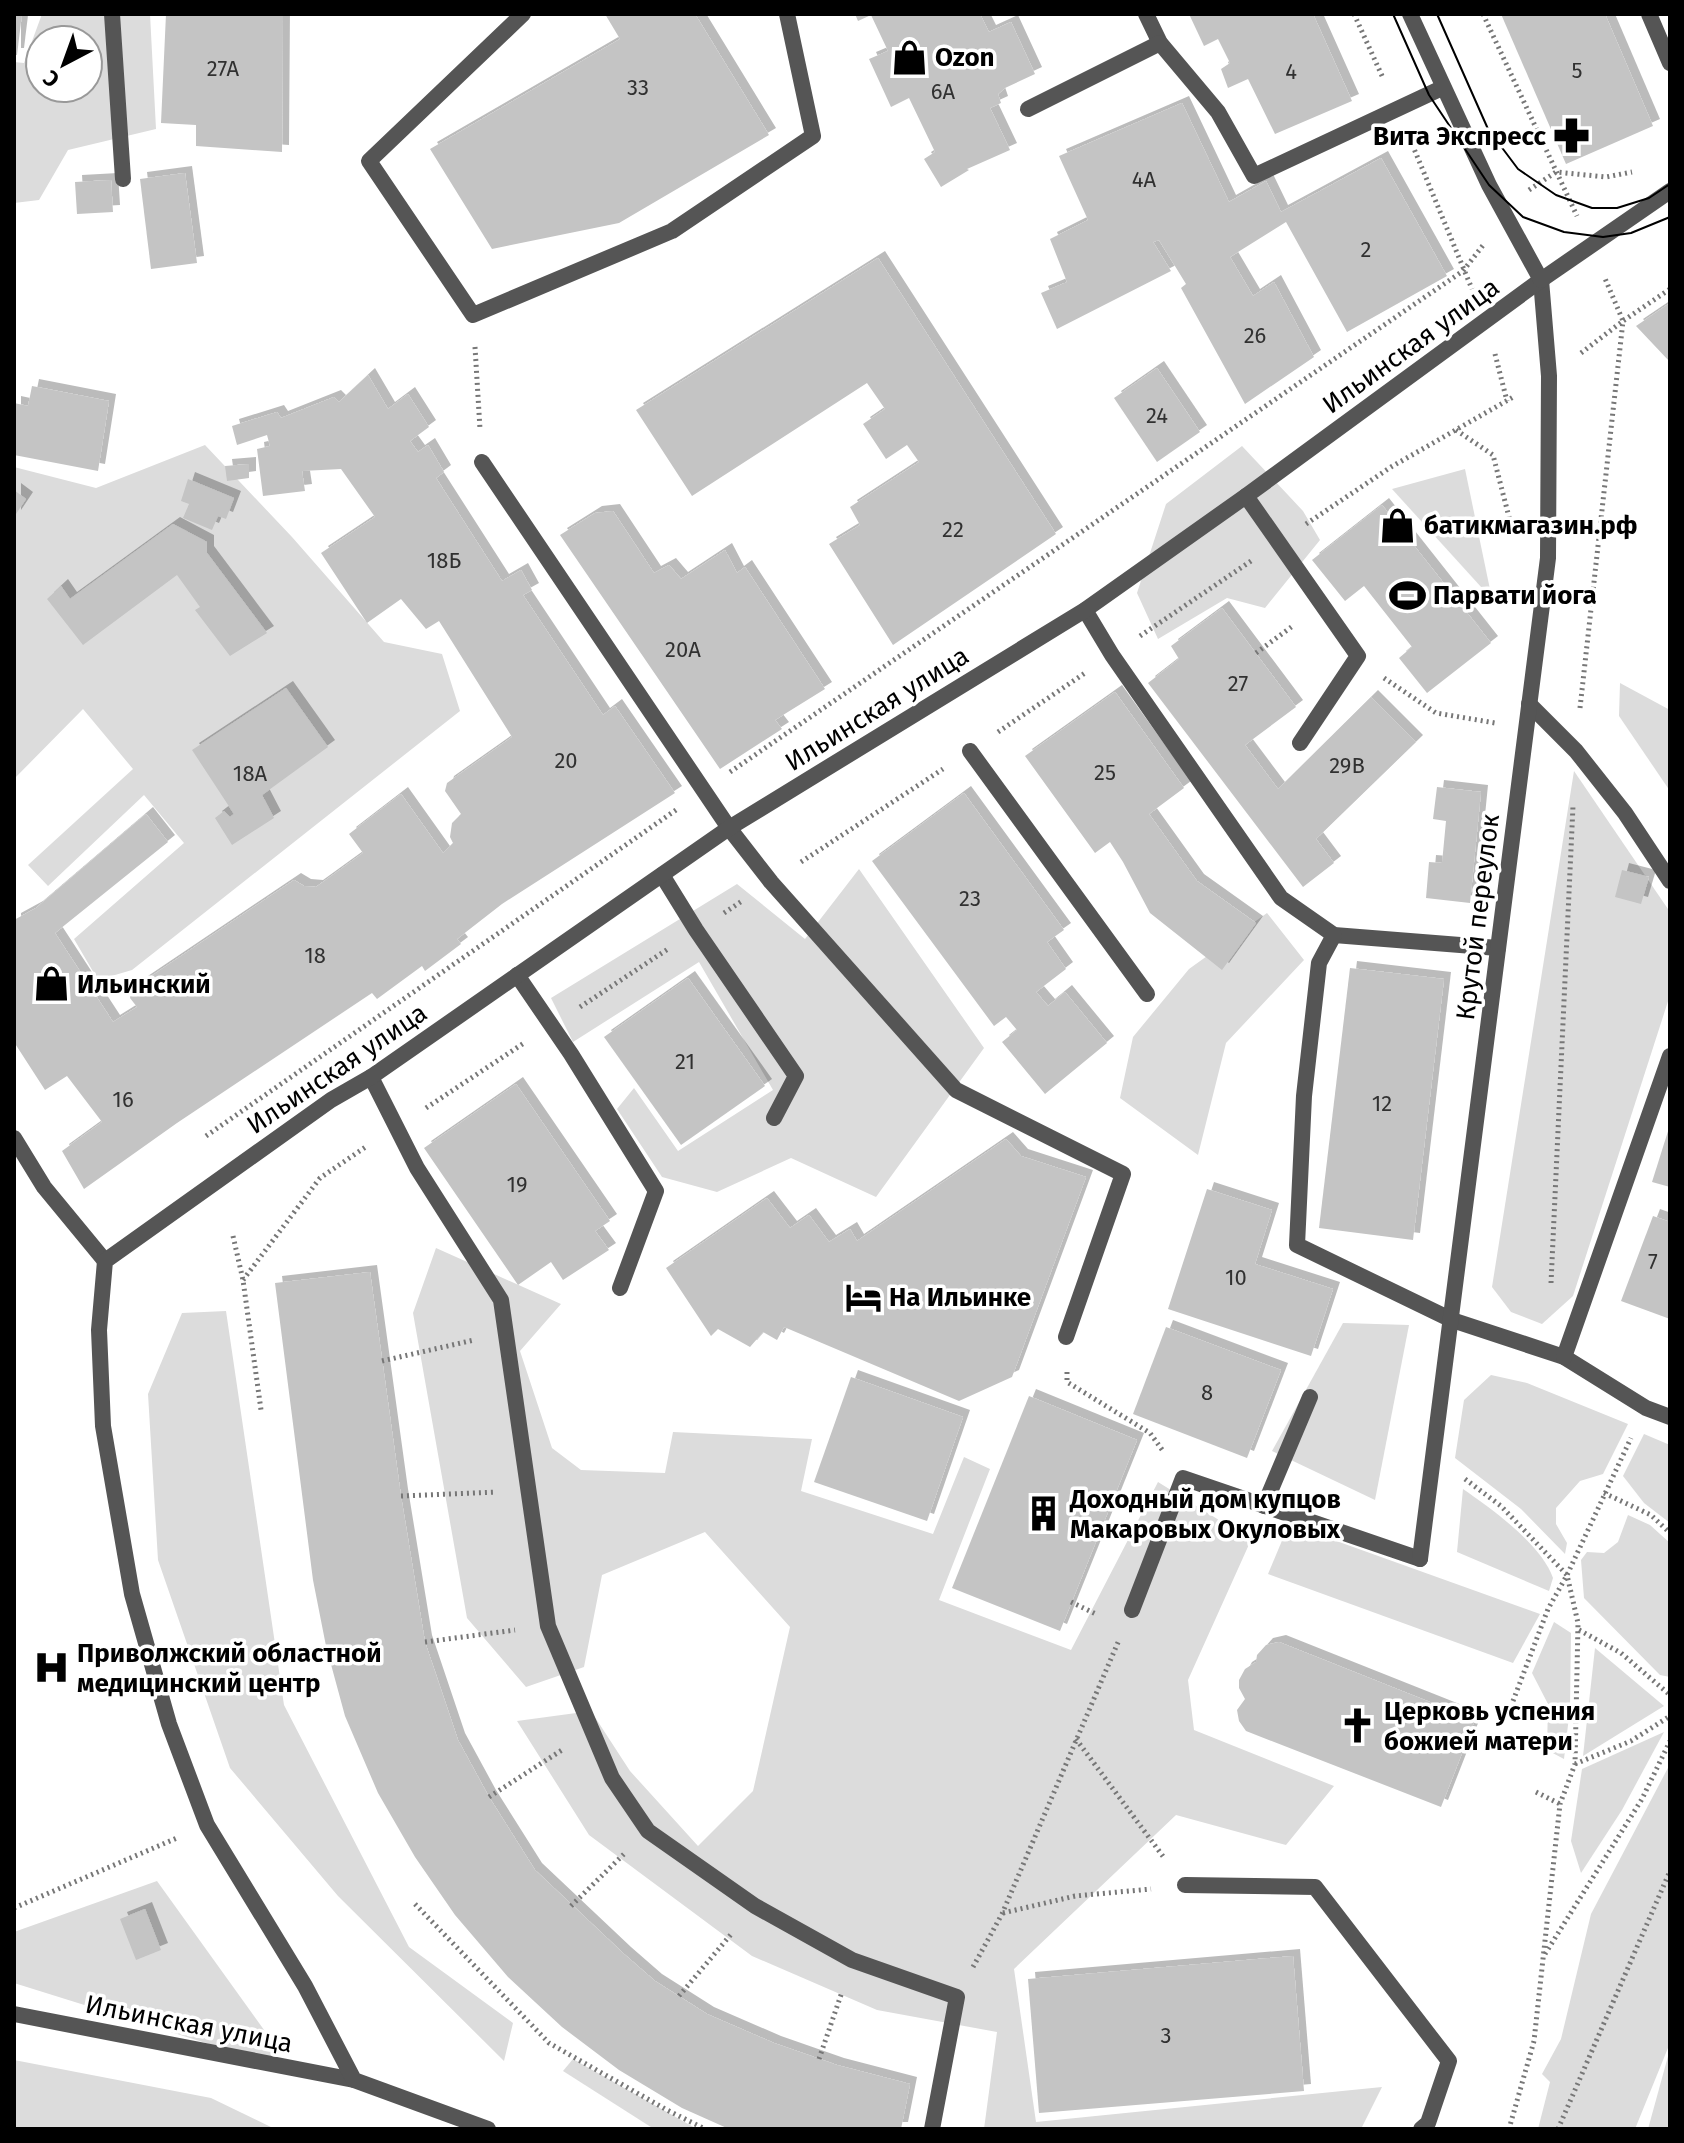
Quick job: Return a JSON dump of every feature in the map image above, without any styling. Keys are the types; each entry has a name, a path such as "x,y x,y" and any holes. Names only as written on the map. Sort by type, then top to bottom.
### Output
{"street":[{"path":"112,14 123,179"},
{"path":"523,14 369,161 473,315 672,231 813,136 787,14"},
{"path":"1146,14 1160,43 1218,112 1254,176 1442,88"},
{"path":"1410,14 1489,185 1541,280"},
{"path":"1649,14 1670,63"},
{"path":"1028,109 1160,43"},
{"name":"Ильинская улица","path":"105,1261 331,1100 371,1077 729,828 1085,610 1541,280 1670,191"},
{"name":"Крутой переулок","path":"1264,1506 1420,1559 1548,558 1549,376 1541,280"},
{"path":"482,462 729,828 771,882 956,1090 1123,1174 1066,1337"},
{"path":"1246,496 1358,656 1300,743"},
{"path":"1085,610 1112,655 1281,898 1334,935 1498,948"},
{"path":"1529,704 1576,751 1625,813 1670,881"},
{"path":"970,751 1147,994"},
{"path":"662,875 796,1076 774,1118"},
{"path":"1334,935 1319,963 1304,1096 1297,1245 1452,1320 1564,1357 1646,1408 1670,1417"},
{"path":"517,975 571,1054 656,1191 620,1288"},
{"path":"1564,1357 1670,1056"},
{"path":"371,1077 417,1168 501,1300 548,1626 590,1732 612,1778 648,1831 755,1906 852,1960 957,1997 932,2129"},
{"path":"14,1138 44,1187 105,1261 99,1330 103,1426 132,1594 169,1724 207,1825 305,1986 354,2080"},
{"path":"1132,1610 1183,1478 1264,1506 1310,1397"},
{"path":"1185,1885 1315,1887 1449,2061 1428,2123 1421,2129"},
{"name":"Ильинская улица","path":"14,2014 354,2080 488,2129"}],"path":[{"path":"1354,14 1398,109 1463,271 1487,319 1507,401"},
{"path":"771,882 1391,467 1549,376 1623,321 1591,245 1483,14"},
{"path":"1556,172 1606,177 1641,170"},
{"path":"206,1136 704,790 1463,271"},
{"path":"473,315 482,462"},
{"path":"1256,653 1323,604"},
{"path":"1382,676 1436,713 1500,724"},
{"path":"243,1280 320,1178"},
{"path":"233,1236 243,1280 261,1410"},
{"path":"382,1361 507,1333"},
{"path":"1066,1337 1067,1382 1150,1433 1183,1478"},
{"path":"1513,1701 1548,1609 1646,1408"},
{"path":"1434,1455 1501,1506 1567,1575 1579,1630 1575,1764 1560,1804 1534,2041 1509,2129"},
{"path":"401,1496 529,1490"},
{"path":"1604,1493 1651,1515 1670,1533"},
{"path":"957,1997 1002,1914 1132,1610"},
{"path":"425,1642 548,1626"},
{"path":"1579,1630 1621,1653 1670,1695"},
{"path":"1575,1764 1631,1741 1670,1716"},
{"path":"489,1797 590,1732"},
{"path":"1076,1739 1185,1885"},
{"path":"1544,1956 1642,1799 1670,1741"},
{"path":"1536,1792 1560,1804"},
{"path":"14,1908 207,1825"},
{"path":"571,1906 648,1831"},
{"path":"1558,2129 1670,1871"},
{"path":"1002,1914 1075,1896 1185,1885"},
{"path":"415,1904 549,2043 705,2129"},
{"path":"679,1996 755,1906"},
{"path":"819,2059 852,1960"}],"shaded area":[{"path":"42,14 150,14 156,129 68,150 39,200 14,203 14,62 24,63 24,104 104,104 104,24 38,24"},
{"path":"205,445 292,537 384,642 442,654 460,711 132,970 98,980 74,939 184,843 144,795 48,886 28,865 133,769 83,709 14,779 14,467 96,488"},
{"path":"1242,446 1303,511 1320,540 1265,608 1227,598 1158,639 1137,593 1166,504"},
{"path":"1465,469 1492,599 1392,489"},
{"path":"1620,683 1670,710 1670,791 1619,716"},
{"path":"1574,771 1670,912 1670,995 1573,1296 1542,1324 1511,1312 1492,1287"},
{"path":"859,869 984,1048 876,1197 791,1158 717,1192 662,1177 617,1109 634,1088 678,1151 773,1090 699,962 573,1042 551,998 737,884 805,939"},
{"path":"1267,913 1304,960 1226,1043 1198,1155 1120,1098 1133,1037 1189,969"},
{"path":"436,1248 561,1304 520,1351 552,1448 581,1470 665,1473 673,1432 812,1439 801,1491 933,1534 964,1457 990,1469 939,1600 1071,1650 1158,1482 1251,1540 1188,1680 1194,1730 1334,1786 1286,1845 1176,1815 1014,1969 1036,2122 1382,2087 1361,2129 984,2129 997,2032 877,2010 752,1956 589,1835 517,1721 591,1711 630,1771 698,1846 753,1791 790,1627 705,1532 602,1575 584,1667 526,1687 467,1618 413,1313"},
{"path":"226,1311 284,1705 409,1947 513,2023 504,2061 338,1896 230,1768 158,1560 148,1394 182,1313"},
{"path":"1343,1323 1409,1325 1375,1500 1272,1451"},
{"path":"1491,1375 1527,1383 1628,1424 1603,1474 1580,1481 1556,1508 1556,1524 1567,1543 1565,1554 1521,1509 1455,1458 1464,1400"},
{"path":"1644,1434 1670,1445 1670,1523 1644,1503 1623,1476"},
{"path":"1463,1489 1515,1529 1538,1553 1553,1578 1549,1591 1457,1552"},
{"path":"1628,1515 1650,1525 1670,1543 1670,1677 1660,1675 1584,1598 1581,1560 1587,1552 1604,1553 1618,1542"},
{"path":"1289,1524 1540,1614 1513,1663 1268,1574"},
{"path":"1554,1622 1571,1633 1570,1708 1564,1759 1547,1750 1548,1704 1532,1673"},
{"path":"1595,1648 1664,1706 1583,1756"},
{"path":"1664,1732 1622,1810 1581,1873 1571,1841 1582,1769"},
{"path":"1670,1764 1670,2043 1635,2129 1538,2129 1550,2082 1542,2074 1561,2039 1591,1914"},
{"path":"157,1881 277,2048 270,2063 14,1983 14,1932"},
{"path":"1670,2049 1670,2129 1648,2129"},
{"path":"573,2059 697,2129 654,2129 563,2071"},
{"path":"14,2060 211,2098 275,2129 14,2129"}],"building":[{"path":"14,14 22,14 17,55 14,55"},
{"path":"166,14 283,14 282,152 196,146 196,125 161,123"},
{"path":"605,14 695,14 769,135 619,223 492,249 430,149 620,39"},
{"path":"855,14 980,14 989,32 1011,22 1035,74 1005,88 998,94 1001,103 990,108 1010,150 967,169 941,187 924,159 935,152 909,98 891,107 869,59 888,51 871,15 858,21"},
{"path":"1189,14 1313,14 1352,101 1275,134 1248,79 1228,88 1221,69 1230,63 1218,39 1204,46"},
{"path":"1501,14 1605,14 1653,126 1566,164"},
{"path":"1182,103 1229,202 1266,181 1281,212 1381,158 1447,276 1347,332 1286,222 1230,257 1253,296 1274,282 1314,357 1245,404 1181,288 1186,284 1159,240 1153,242 1171,271 1057,329 1041,293 1067,282 1050,239 1088,220 1059,156"},
{"path":"185,173 197,263 151,269 140,179"},
{"path":"111,180 113,212 77,214 75,182"},
{"path":"878,258 1056,534 893,645 829,544 860,525 850,507 919,462 907,445 886,459 863,424 885,409 867,383 692,496 636,410"},
{"path":"1670,303 1670,362 1636,326"},
{"path":"1157,368 1200,432 1157,462 1114,398"},
{"path":"368,375 388,409 408,394 429,427 410,441 418,452 428,445 444,472 436,478 502,581 521,570 532,590 523,595 603,715 615,706 675,793 502,904 457,939 461,944 425,971 422,966 377,999 372,993 84,1189 62,1151 102,1122 67,1076 45,1090 14,1042 14,920 36,908 146,814 168,842 55,933 113,1022 137,1007 130,998 132,989 294,880 304,886 316,887 363,853 349,834 401,794 443,853 453,843 450,837 452,823 461,814 445,791 447,783 512,737 439,621 426,629 401,599 367,623 321,553 375,517 341,469 302,471 305,491 263,496 257,449 270,446 267,435 237,445 232,426 277,412 281,418 334,397 339,402"},
{"path":"32,386 109,401 98,471 14,455 14,403 28,406"},
{"path":"249,464 249,478 227,481 225,466"},
{"path":"188,479 234,498 226,519 218,516 212,530 183,518 189,504 181,501"},
{"path":"14,490 26,499 14,517"},
{"path":"1382,505 1491,643 1427,693 1399,658 1412,647 1364,586 1345,601 1312,560"},
{"path":"613,511 654,573 669,565 681,579 725,550 737,573 745,567 825,689 775,720 782,729 720,769 560,535 595,513"},
{"path":"173,524 207,542 207,553 267,633 230,656 195,610 200,607 177,575 83,645 47,599 61,586 70,599"},
{"path":"1222,608 1296,707 1245,745 1278,789 1371,697 1416,742 1316,839 1334,863 1303,887 1148,683 1179,659 1171,646"},
{"path":"286,688 328,747 262,795 274,818 232,845 215,818 224,811 230,817 234,814 192,750"},
{"path":"1115,692 1184,788 1149,814 1197,881 1256,923 1222,970 1150,913 1110,842 1095,853 1025,756"},
{"path":"1437,787 1481,792 1470,903 1426,898 1429,862 1442,863 1446,821 1433,819"},
{"path":"964,793 1064,930 1047,942 1066,969 1036,992 1048,1006 1065,992 1107,1043 1045,1094 1002,1042 1017,1030 1006,1017 994,1026 872,861"},
{"path":"1622,870 1649,877 1641,904 1615,897"},
{"path":"1350,968 1444,979 1413,1240 1319,1228"},
{"path":"688,978 765,1086 681,1145 604,1037"},
{"path":"516,1084 610,1221 595,1231 609,1250 563,1280 551,1262 518,1285 424,1148"},
{"path":"1670,1129 1670,1187 1652,1182"},
{"name":"На Ильинке","path":"1006,1139 1021,1156 1086,1177 1012,1377 959,1401 784,1327 777,1340 763,1332 750,1347 718,1329 711,1336 666,1268 767,1198 790,1228 809,1215 829,1242 850,1229 857,1241"},
{"path":"1207,1189 1272,1210 1255,1264 1333,1289 1311,1356 1168,1309"},
{"path":"1653,1216 1670,1222 1670,1319 1621,1301"},
{"path":"370,1272 425,1642 458,1740 489,1797 535,1870 655,1981 707,2014 774,2043 837,2065 910,2084 901,2129 729,2129 682,2108 619,2070 562,2027 508,1977 455,1915 415,1857 378,1793 345,1716 326,1646 313,1580 275,1283"},
{"path":"1166,1327 1281,1370 1247,1458 1133,1414"},
{"path":"851,1377 963,1417 927,1521 814,1482"},
{"name":"Доходный дом купцов Макаровых Окуловых","path":"1029,1396 1137,1440 1060,1631 952,1588"},
{"name":"Церковь успения божией матери","path":"1279,1642 1475,1720 1441,1807 1246,1731 1239,1721 1237,1710 1245,1699 1239,1688 1239,1680 1245,1669 1256,1662 1257,1655 1266,1645"},
{"path":"145,1909 161,1950 136,1960 120,1919"},
{"path":"1293,1956 1304,2091 1039,2113 1028,1979"}],"tram line":[{"path":"1393,14 1429,95 1489,185 1523,217 1564,232 1603,237 1631,233 1670,217"},
{"path":"1437,14 1488,129 1518,169 1556,195 1592,208 1617,208 1649,198 1670,184"}],"place":[{"name":"Ozon","path":"909,57"},
{"name":"Вита Экспресс","path":"1572,136"},
{"name":"батикмагазин.рф","path":"1398,525"},
{"name":"Парвати йога","path":"1407,595"},
{"name":"Ильинский","path":"51,984"},
{"name":"На Ильинке","path":"863,1297"},
{"name":"Доходный дом купцов Макаровых Окуловых","path":"1044,1514"},
{"name":"Приволжский областной медицинский центр","path":"51,1668"},
{"name":"Церковь успения божией матери","path":"1358,1726"}]}
